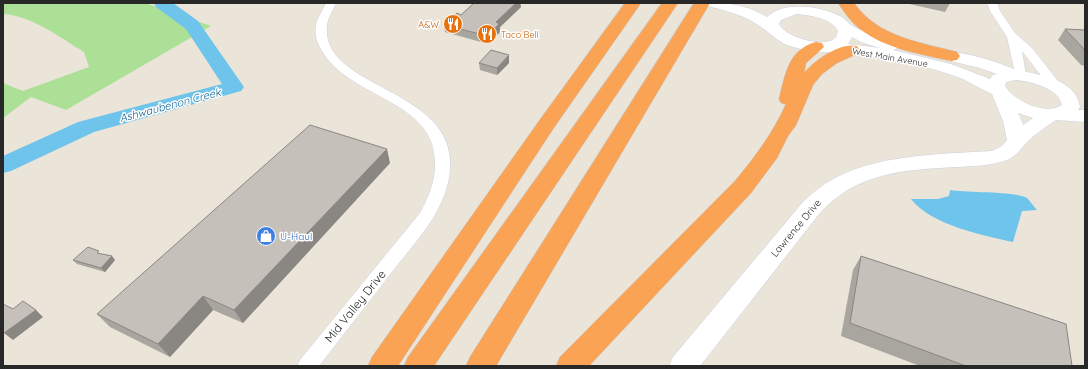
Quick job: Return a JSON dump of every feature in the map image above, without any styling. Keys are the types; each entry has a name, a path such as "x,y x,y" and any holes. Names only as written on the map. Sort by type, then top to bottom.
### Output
{"highway":[{"path":"382,366 546,125 633,3"},
{"path":"834,3 841,24"},
{"path":"846,3 860,23 880,36 951,56"},
{"path":"418,366 667,6"},
{"path":"480,366 698,9"},
{"path":"779,134 780,124 798,62 802,57 821,46"},
{"path":"570,366 743,187 766,158 779,134 786,125 804,84 816,70 830,59 851,50"}],"main road":[{"path":"712,3 738,8 750,13 773,28"},
{"path":"773,3 807,10"},
{"path":"773,28 773,18 778,13 791,10 807,10"},
{"name":"West Main Avenue","path":"807,10 830,17 867,39 882,44 951,56 985,64 1017,75 1039,80 1060,90"},
{"path":"821,46 834,45 841,42 845,37 846,32 841,24"},
{"name":"West Main Avenue","path":"773,28 782,36 795,42 902,57 940,66 974,78 999,92 1012,103 1027,110 1056,114"},
{"path":"1017,75 999,79 996,86 1012,121 1017,141"},
{"path":"1060,90 1085,99"},
{"name":"Lawrence Drive","path":"683,366 811,208 826,193 843,182 865,173 890,167 983,158 1003,154 1013,149 1017,141 1040,121 1056,114 1064,113 1071,108 1070,100 1060,90"},
{"path":"1056,114 1085,116"}],"street":[{"name":"Mid Valley Drive","path":"307,366 426,217 439,192 443,169 441,148 432,128 420,115 352,76 331,56 324,45 322,33 324,18 331,3"},
{"path":"992,3 995,11 1011,36 1017,54 1017,75"},
{"path":"1011,36 1028,50 1060,90"}],"green space":[{"path":"3,3 145,3 211,26 66,110 31,97 3,118 3,83 23,91 89,67 84,52 35,23 3,14"}],"water":[{"path":"950,190 1013,194 1027,198 1037,210 1022,211 1013,242 958,228 931,216 911,199 938,199 949,196"}],"building":[{"path":"474,3 516,3 496,22 499,24 488,36 444,25 457,13 461,15"},
{"path":"1065,29 1085,30 1085,50"},
{"path":"491,50 509,55 497,68 479,63"},
{"name":"U-Haul","path":"310,125 387,149 234,310 203,296 158,344 97,314"},
{"path":"88,247 99,251 97,253 112,256 101,268 73,260"},
{"path":"861,256 1066,324 1072,366 966,366 850,323"},
{"path":"23,301 36,310 4,333 3,304 13,309"}],"waterway":[{"name":"Ashwaubenon Creek","path":"3,165 86,127 234,87 192,25 162,3"}],"place":[{"name":"A&W","path":"453,24"},
{"name":"Taco Bell","path":"487,34"},
{"name":"U-Haul","path":"266,236"}]}
